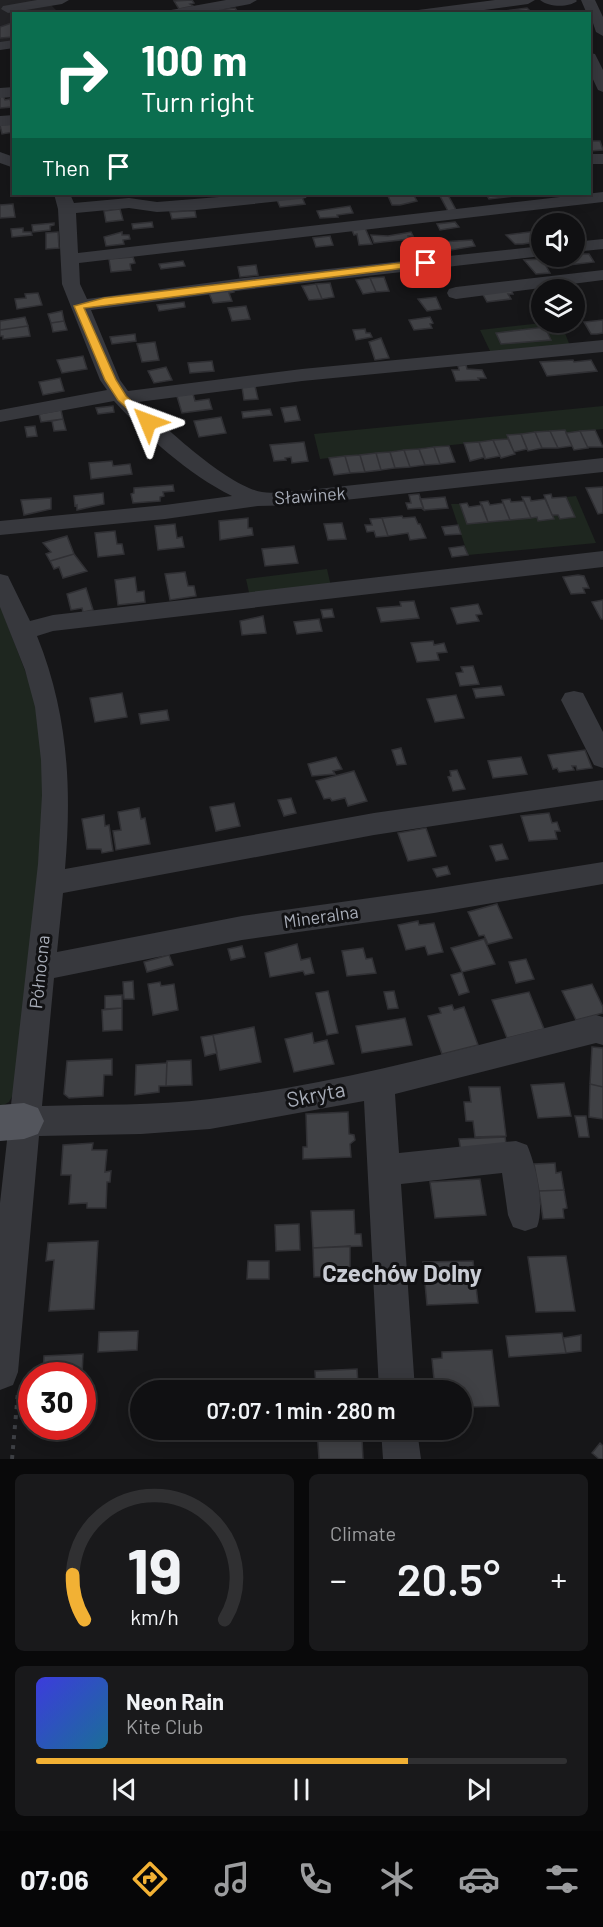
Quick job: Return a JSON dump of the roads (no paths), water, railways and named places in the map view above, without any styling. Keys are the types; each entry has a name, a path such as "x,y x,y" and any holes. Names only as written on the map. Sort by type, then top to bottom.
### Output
{"street":[{"path":"4,11 44,6 62,0"},
{"path":"182,12 250,0"},
{"path":"434,12 528,0"},
{"path":"547,0 570,5"},
{"path":"588,0 603,32"},
{"path":"591,61 603,88"},
{"path":"129,202 180,195"},
{"path":"64,201 129,202 157,207 290,195"},
{"path":"69,259 603,197"},
{"name":"Sławinek","path":"64,201 71,284 110,380 121,396 161,435 207,472 258,499 299,498 603,465"},
{"path":"585,246 603,244"},
{"path":"79,306 221,287 531,252"},
{"path":"456,293 603,275"},
{"path":"0,416 211,384 603,346"},
{"path":"0,528 176,511 258,499"},
{"path":"23,631 76,620 603,559"},
{"name":"Północna","path":"0,582 23,631 41,679 51,724 55,792 40,969 12,1122 0,1372"},
{"path":"574,700 603,758"},
{"path":"49,884 374,824 603,790"},
{"name":"Mineralna","path":"40,969 243,928 434,902 603,873"},
{"name":"Skryta","path":"12,1122 208,1114 380,1083 596,1029 603,1031"},
{"path":"380,1083 396,1380"},
{"path":"384,1170 516,1156 525,1215"},
{"path":"400,1440 402,1459"}],"district":[{"name":"Czechów Dolny","path":"402,1274"}]}
